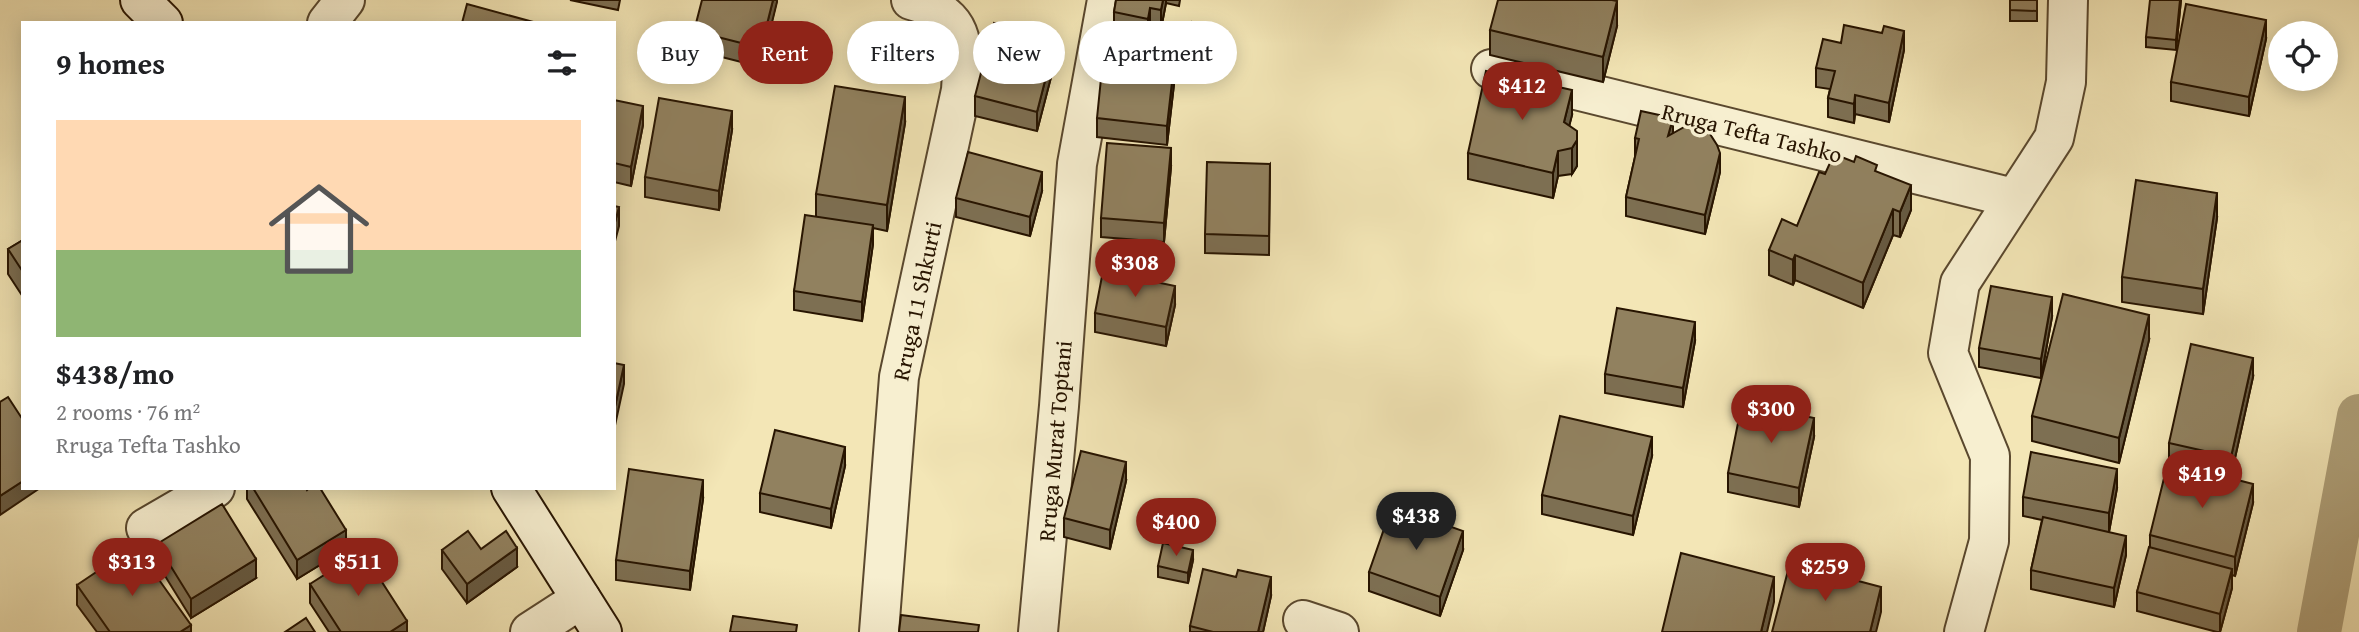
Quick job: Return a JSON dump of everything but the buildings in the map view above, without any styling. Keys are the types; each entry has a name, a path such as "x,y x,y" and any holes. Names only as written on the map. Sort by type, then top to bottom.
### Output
{"street":[{"path":"140,0 161,21"},
{"path":"329,21 345,0"},
{"name":"Rruga 11 Shkurti","path":"879,632 898,377 918,297 961,90 964,47 953,25 930,5 911,0"},
{"name":"Rruga Murat Toptani","path":"1038,632 1059,406 1077,164 1107,0"},
{"path":"1964,632 1989,541 1990,456 1948,353 1960,283 2012,198 2054,138 2066,82 2068,0"},
{"name":"Rruga Tefta Tashko","path":"1491,69 2012,198"},
{"path":"146,528 212,490"},
{"path":"512,490 601,632"},
{"path":"530,632 581,599"},
{"path":"1303,620 1339,632"}],"waterway":[{"path":"2319,632 2359,416"}]}
